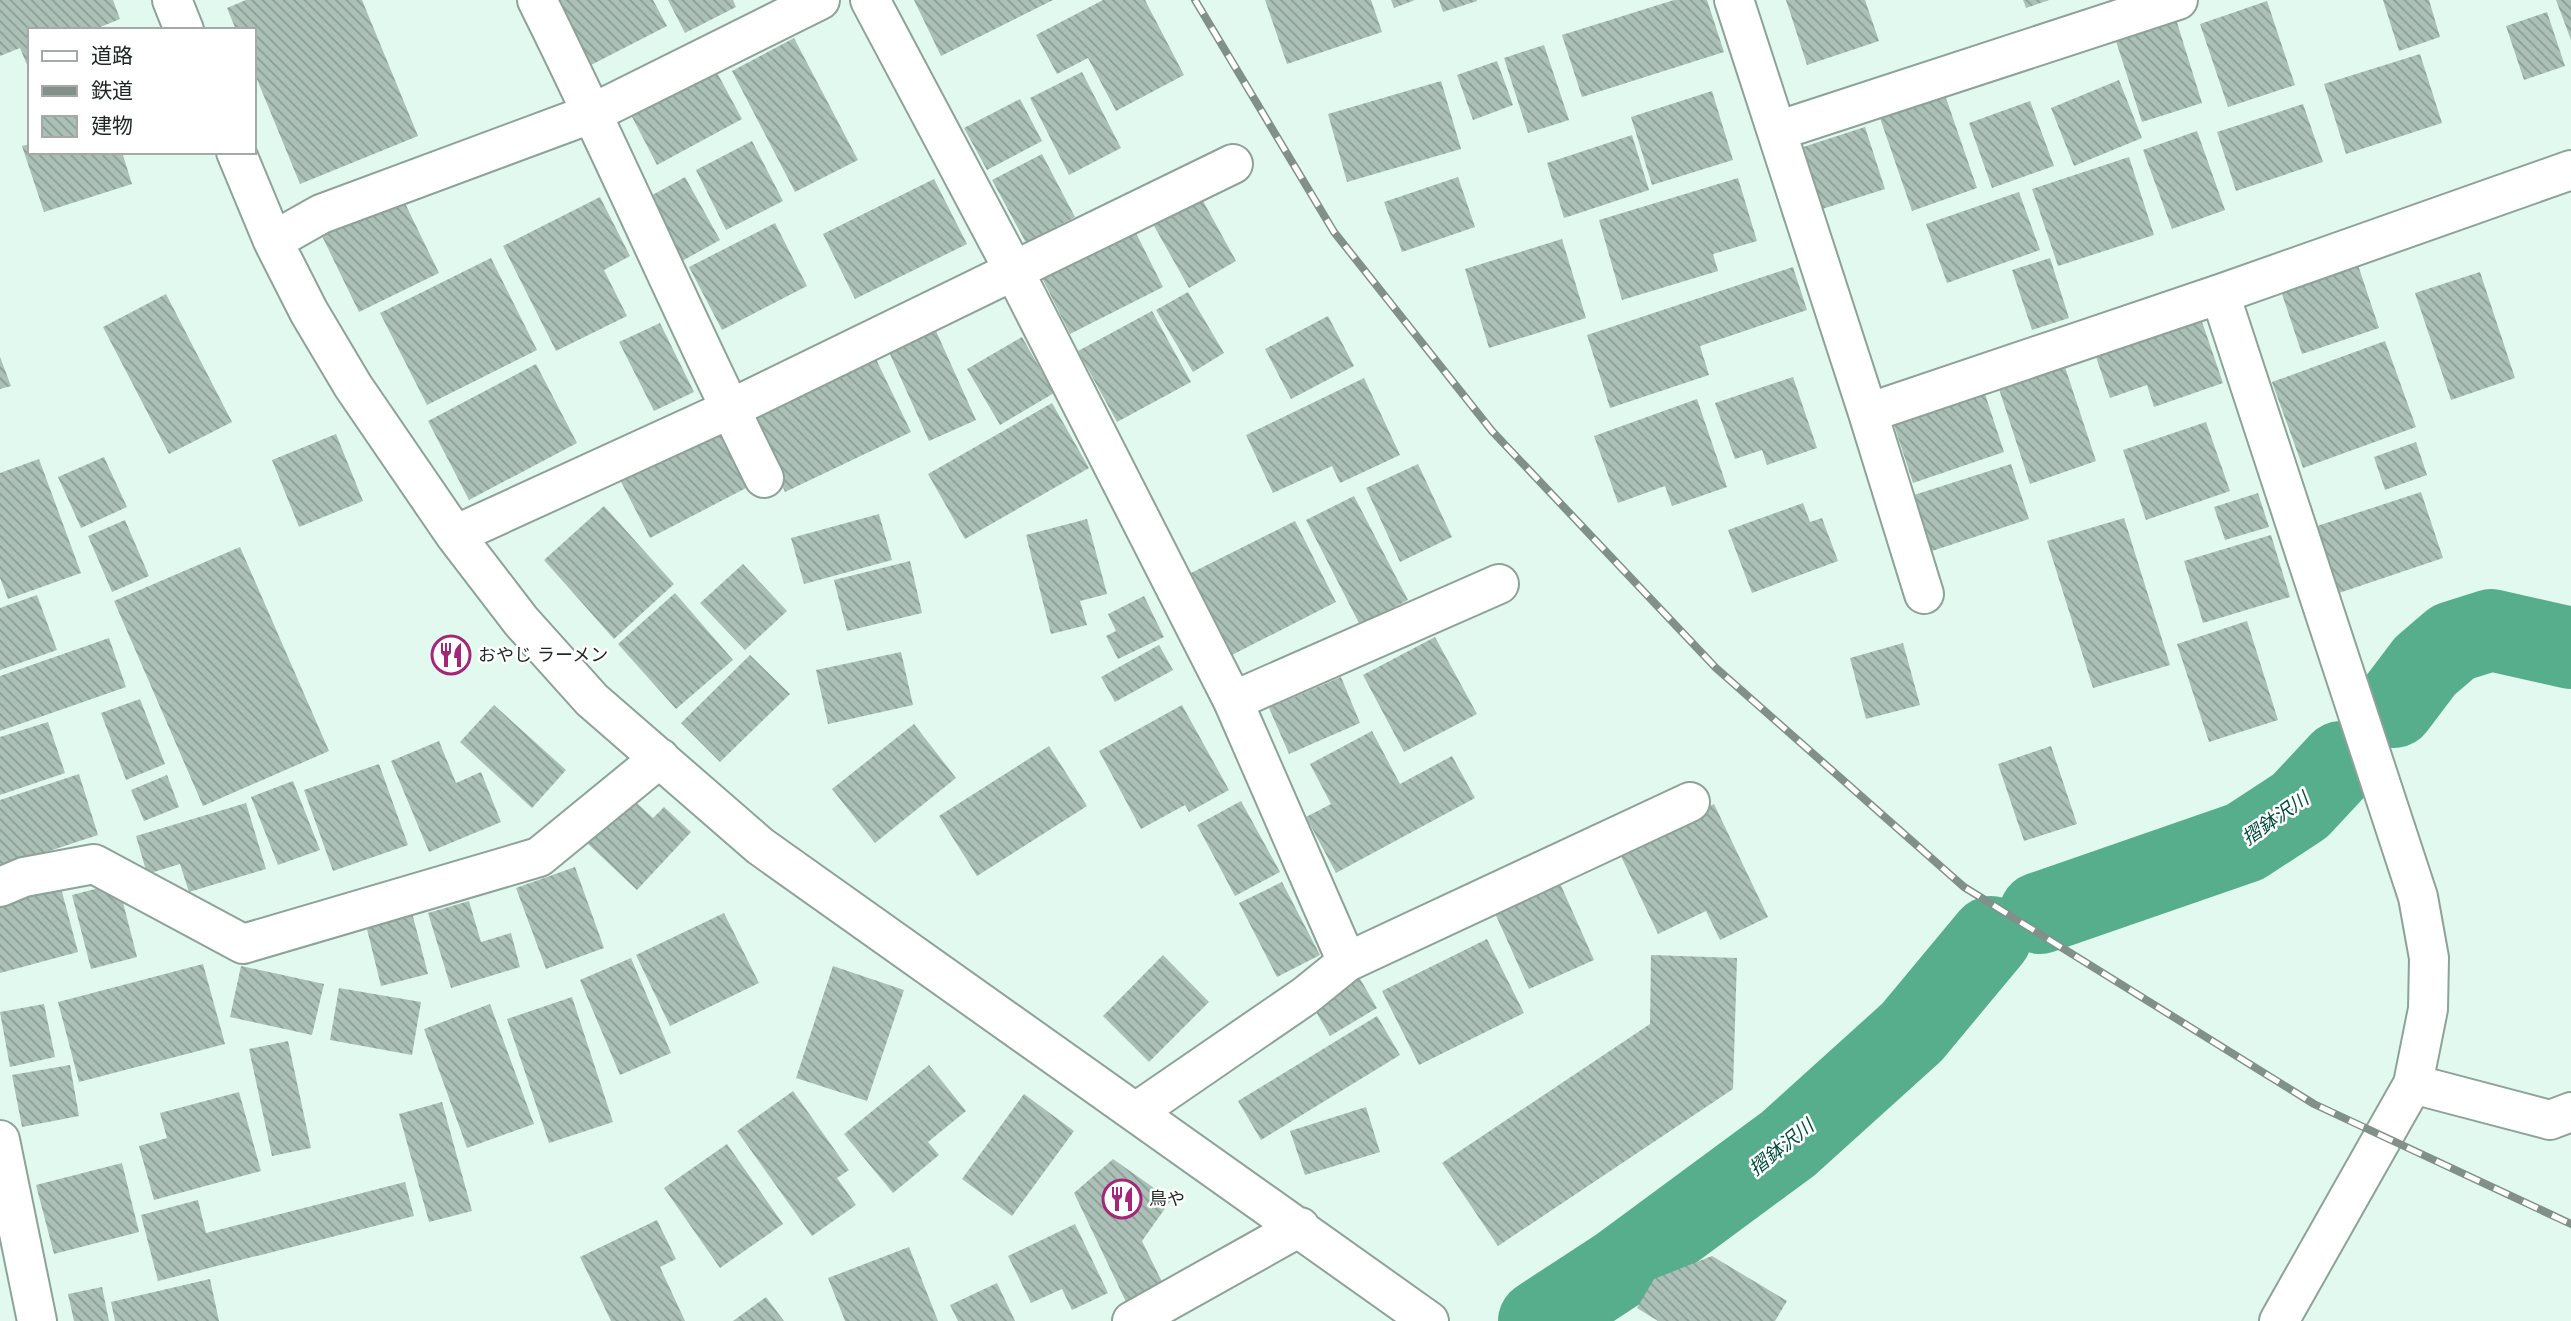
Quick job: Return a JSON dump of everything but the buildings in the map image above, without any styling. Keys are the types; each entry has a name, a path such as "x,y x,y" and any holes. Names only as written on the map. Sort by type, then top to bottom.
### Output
{"street":[{"path":"172,0 183,28"},
{"path":"537,0 593,113 764,478"},
{"path":"273,241 321,214 593,113 820,0"},
{"path":"870,0 1013,269 1233,701 1347,961"},
{"path":"1734,0 1868,412 1924,594"},
{"path":"1777,131 2178,0"},
{"path":"237,154 273,241 309,312 353,386 455,535 521,621 592,700 760,846 1429,1321"},
{"path":"455,535 730,409 1233,164"},
{"path":"1868,412 2571,170"},
{"path":"2220,293 2418,897 2429,958 2428,1009 2413,1084 2279,1321"},
{"path":"1233,701 1499,584"},
{"path":"0,887 24,877 94,864 243,944 539,858 660,758"},
{"path":"1136,1112 1305,996 1347,961 1690,802"},
{"path":"2413,1084 2550,1120 2571,1112"},
{"path":"0,1140 37,1321"},
{"path":"1132,1321 1177,1310 1300,1227"}],"waterway":[{"name":"摺鉢沢川","path":"2394,707 2425,666 2453,642 2491,630 2571,648"},
{"name":"摺鉢沢川","path":"2040,913 2245,842 2300,806 2341,762"},
{"name":"摺鉢沢川","path":"1539,1321 1620,1268 1788,1144 1912,1032 1991,937"}],"railway":[{"path":"1195,0 1334,232 1492,431 1716,668 1964,887 2314,1104 2571,1224"}],"place":[{"name":"おやじ ラーメン","path":"451,655"},
{"name":"鳥や","path":"1122,1199"}]}
